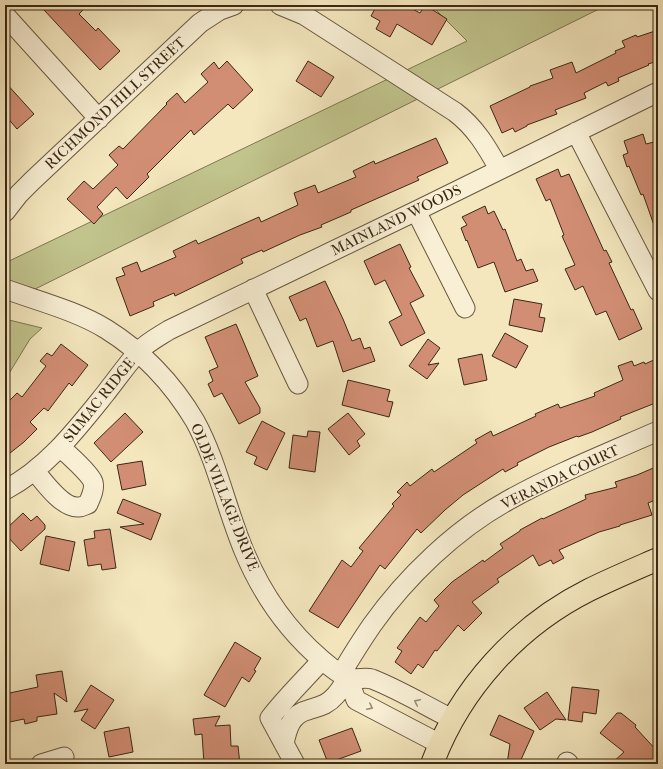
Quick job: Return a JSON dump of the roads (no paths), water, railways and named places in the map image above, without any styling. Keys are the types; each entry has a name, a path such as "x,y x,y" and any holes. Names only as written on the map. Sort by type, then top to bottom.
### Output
{"main road":[{"path":"432,764 452,719 465,698 486,670 514,641 539,621 588,591 658,559"}],"street":[{"name":"RICHMOND HILL STREET","path":"5,212 19,194 32,181 200,23 220,10 234,5"},
{"path":"280,5 304,16 455,112 474,129 499,169"},
{"path":"5,15 98,119"},
{"name":"MAINLAND WOODS","path":"138,353 152,340 169,330 658,92"},
{"path":"576,132 658,291"},
{"path":"416,211 465,308"},
{"name":"OLDE VILLAGE DRIVE","path":"5,289 77,315 105,329 147,360 165,379 195,422 206,445 244,551 271,602 298,636 322,660 345,676"},
{"path":"253,289 298,384"},
{"name":"SUMAC RIDGE","path":"5,490 34,471 60,447 78,428 138,353"},
{"name":"VERANDA COURT","path":"284,744 286,732 290,722 297,715 306,710 317,708 335,697 372,626 387,605 421,568 462,532 506,501 540,484 658,431"},
{"name":"SUMAC RIDGE","path":"34,471 66,504 78,507 88,504 93,492 93,482 60,447"},
{"path":"295,764 270,718 285,699 294,692 322,660"},
{"path":"440,744 356,700 345,676 370,678 452,719"},
{"path":"294,692 306,710"},
{"path":"41,764 64,757"}]}
